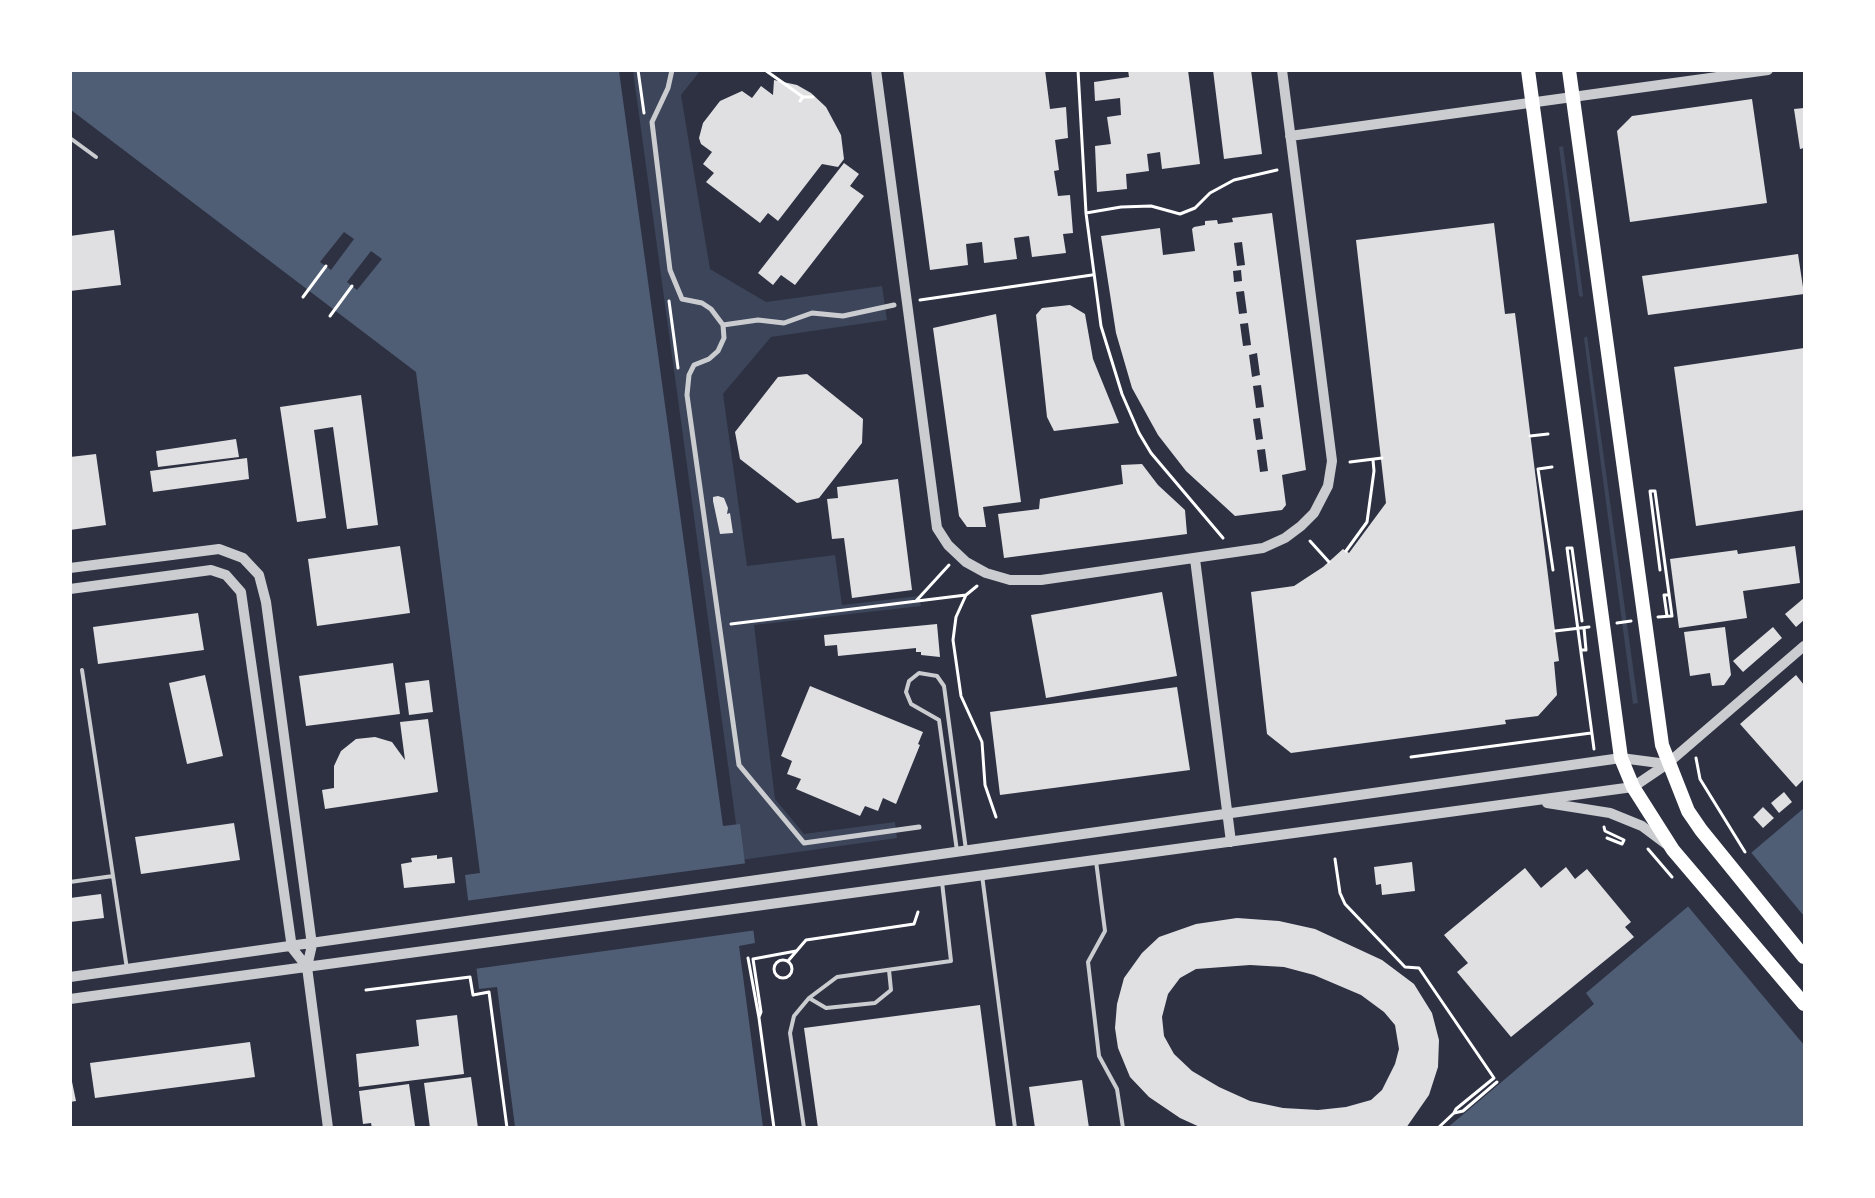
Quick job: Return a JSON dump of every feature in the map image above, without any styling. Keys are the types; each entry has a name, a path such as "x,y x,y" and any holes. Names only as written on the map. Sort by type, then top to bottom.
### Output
{"main road":[{"path":"1528,70 1621,758 1633,787 1673,850 1804,1004"},
{"path":"1569,70 1662,745 1667,764 1689,811 1728,866 1804,957"}],"street":[{"path":"672,70 668,88 652,122 670,270 682,299 702,303 711,309 723,325 724,338 718,351 709,359 694,365 689,375 687,395 739,765 804,843 920,827"},
{"path":"876,70 937,528 948,545 966,562 986,573 1010,580 1041,580 1195,560 1263,548 1286,538 1314,513 1328,486 1332,461 1282,70"},
{"path":"1290,136 1768,70"},
{"path":"723,325 758,320 784,323 812,313 843,316 894,305"},
{"path":"70,568 219,549 243,558 259,576 266,602 312,945 307,967 328,1128"},
{"path":"1195,560 1231,842"},
{"path":"70,589 211,570 226,575 241,592 245,604 292,948 307,967"},
{"path":"70,999 1633,787 1667,764 1804,646"},
{"path":"70,977 292,948 1621,758 1667,764"},
{"path":"1520,803 1584,807 1610,813 1642,826 1673,850"}],"lane":[{"path":"70,138 96,157"},
{"path":"82,670 127,969"},
{"path":"919,673 937,676 944,686 962,852 939,720 911,704 906,692 909,681 919,673"},
{"path":"1095,861 1105,931 1088,962 1099,1056 1117,1089 1123,1128"},
{"path":"70,882 113,876"},
{"path":"982,876 1015,1128"},
{"path":"804,1128 790,1033 794,1016 809,998 837,977 951,961 942,881"},
{"path":"809,998 826,1008 875,1003 891,990 888,970"}],"path":[{"path":"638,70 645,117 652,122"},
{"path":"765,70 802,99 813,97"},
{"path":"1078,70 1092,275 1101,326 1122,394 1139,433 1151,453 1217,527 1223,538"},
{"path":"1086,213 1121,207 1151,206 1180,214 1195,208 1210,193 1234,180 1277,170"},
{"path":"303,297 326,266"},
{"path":"920,300 1092,275"},
{"path":"330,316 352,286"},
{"path":"670,311 677,356"},
{"path":"1530,436 1548,434"},
{"path":"1350,462 1382,458"},
{"path":"1346,551 1367,522 1366,515 1374,471 1373,460"},
{"path":"1552,467 1538,469 1548,552 1553,570"},
{"path":"1660,570 1650,491 1655,490 1665,569"},
{"path":"1310,541 1329,562"},
{"path":"1582,621 1572,548 1567,548 1595,756"},
{"path":"916,601 949,565"},
{"path":"977,586 966,595 956,617 952,640 961,696 982,742 981,765 996,817"},
{"path":"720,626 966,595"},
{"path":"1664,595 1668,595 1669,616 1664,595"},
{"path":"1579,630 1581,650 1586,650 1584,628"},
{"path":"1411,757 1592,733"},
{"path":"1698,764 1700,779 1745,852"},
{"path":"1607,838 1622,844 1624,840 1605,831 1604,826 1619,831"},
{"path":"1641,843 1672,878"},
{"path":"1335,858 1340,893 1345,904 1405,967 1419,968 1494,1078 1456,1109 1438,1128"},
{"path":"788,961 806,940 914,924 918,912"},
{"path":"759,1018 761,1012 753,958 796,951"},
{"path":"748,958 759,1018 774,1128"},
{"path":"783,960 788,961 791,972 784,977 779,977 776,974 775,965 783,960"},
{"path":"366,990 470,977 472,995 489,992 507,1128"},
{"path":"1454,1113 1463,1111 1497,1082"}],"shaded area":[{"path":"70,71 619,71 723,826 740,824 755,943 739,946 763,1127 515,1127 497,987 479,989 465,875 480,873 416,372 71,110"},
{"path":"633,71 700,71 681,95 710,269 766,302 882,286 887,320 771,337 723,394 747,566 835,555 842,605 919,596 921,606 754,625 775,799 804,834 895,822 897,838 741,860"},
{"path":"1563,146 1582,297 1579,296 1559,147"},
{"path":"1587,336 1638,703 1633,704 1584,338"},
{"path":"1804,808 1804,1127 1447,1128 1594,1004 1586,993"}],"pier":[{"path":"344,232 354,239 331,270 320,262"},
{"path":"371,251 382,259 357,290 347,282"},
{"path":"1749,850 1804,916 1804,1045 1686,904"},
{"path":"748,863 757,930 474,969 465,901"}],"building":[{"path":"903,70 1045,70 1050,109 1066,107 1068,138 1055,140 1059,170 1054,171 1058,196 1070,195 1073,233 1063,234 1066,253 1032,257 1029,236 1014,238 1017,259 984,263 982,242 966,244 968,265 930,270"},
{"path":"1128,70 1188,70 1200,164 1162,169 1160,152 1147,154 1149,171 1126,174 1127,189 1097,192 1095,146 1111,144 1107,117 1121,115 1120,98 1095,101 1094,82 1129,77"},
{"path":"1213,70 1251,70 1262,154 1224,159"},
{"path":"774,80 797,85 811,93 826,107 841,135 844,159 838,167 822,164 778,221 768,213 760,223 706,182 714,173 703,164 712,152 701,144 699,138 703,123 720,101 742,91 752,98 761,86 773,95"},
{"path":"1752,99 1767,203 1630,222 1617,131 1632,116"},
{"path":"1804,108 1804,148 1800,149 1794,109"},
{"path":"844,163 859,174 850,186 864,196 795,285 781,275 773,285 758,273"},
{"path":"1272,213 1306,470 1282,475 1286,505 1282,510 1235,516 1186,471 1158,435 1132,388 1116,333 1101,236 1160,228 1163,255 1195,251 1192,229 1194,227 1205,225 1205,221 1217,220 1218,224 1233,222 1232,218","holes":["1242,242 1245,265 1237,266 1234,243","1241,270 1242,281 1234,282 1233,271","1244,291 1247,313 1239,314 1236,292","1248,323 1251,345 1243,346 1240,324","1257,353 1260,375 1252,377 1249,355","1261,385 1264,407 1256,408 1253,386","1260,418 1263,439 1256,440 1253,419","1265,449 1268,471 1260,472 1257,450"]},
{"path":"1494,223 1505,314 1515,313 1559,661 1554,662 1557,695 1538,716 1505,720 1506,724 1291,753 1267,734 1251,592 1294,586 1323,567 1343,549 1349,553 1386,503 1356,240"},
{"path":"114,230 121,285 70,291 70,236"},
{"path":"1798,254 1804,294 1648,315 1642,276"},
{"path":"1070,305 1085,314 1093,359 1119,423 1054,431 1047,417 1036,315 1042,308"},
{"path":"996,314 1021,502 983,507 986,527 967,527 959,516 933,328"},
{"path":"1804,348 1804,510 1696,526 1674,367"},
{"path":"807,374 863,419 862,443 819,498 797,503 740,459 735,432 778,377"},
{"path":"361,395 378,525 347,529 333,427 314,430 326,518 297,522 280,407"},
{"path":"236,439 239,457 158,467 156,451"},
{"path":"96,454 106,525 70,530 70,457"},
{"path":"247,458 249,479 153,492 150,471"},
{"path":"1142,464 1158,485 1185,510 1187,534 1004,558 998,514 1039,509 1040,499 1123,484 1121,465"},
{"path":"898,479 912,590 852,598 844,538 832,539 827,499 838,498 837,487"},
{"path":"713,497 724,498 728,508 727,514 730,513 733,533 720,534 713,501"},
{"path":"400,546 410,613 317,626 308,559"},
{"path":"1795,546 1800,583 1743,591 1747,618 1679,628 1670,559 1737,550 1738,554"},
{"path":"1162,592 1177,676 1046,698 1031,615"},
{"path":"1804,598 1804,620 1796,627 1785,614"},
{"path":"198,613 204,650 98,664 93,627"},
{"path":"937,624 940,657 921,655 921,652 916,652 916,648 838,656 837,645 825,646 824,635"},
{"path":"1725,627 1731,675 1724,685 1712,686 1710,673 1690,676 1684,632"},
{"path":"1773,627 1782,638 1743,672 1733,661"},
{"path":"393,663 400,714 306,726 299,676"},
{"path":"205,675 223,756 187,764 169,683"},
{"path":"1796,675 1804,685 1804,779 1796,787 1740,724"},
{"path":"429,680 433,712 409,715 405,683"},
{"path":"810,686 923,732 896,804 883,798 878,811 865,806 860,816 796,789 801,779 787,774 792,761 781,756"},
{"path":"1177,687 1190,770 1000,795 990,712"},
{"path":"428,719 438,792 325,809 322,790 334,788 334,766 341,751 356,739 375,737 392,742 405,760 400,722"},
{"path":"1784,792 1792,802 1779,813 1771,803"},
{"path":"1763,807 1774,818 1763,828 1753,817"},
{"path":"234,823 240,860 141,874 135,837"},
{"path":"437,855 437,859 452,857 455,883 404,888 401,864 412,862 411,858"},
{"path":"1412,862 1415,891 1382,895 1381,884 1376,885 1374,867"},
{"path":"1566,867 1575,879 1587,869 1631,922 1625,927 1634,937 1511,1037 1457,972 1468,963 1444,935 1525,868 1541,888"},
{"path":"101,894 104,918 70,922 70,898"},
{"path":"1237,918 1279,921 1315,929 1382,960 1414,984 1432,1013 1439,1040 1438,1067 1429,1095 1406,1128 1202,1128 1180,1118 1149,1097 1130,1077 1118,1048 1115,1028 1117,1004 1124,978 1142,953 1159,937 1196,924","holes":["1250,965 1284,967 1314,975 1361,995 1384,1012 1395,1025 1399,1049 1395,1064 1382,1090 1371,1100 1346,1107 1318,1110 1283,1108 1250,1101 1219,1087 1192,1071 1174,1054 1164,1036 1162,1017 1168,994 1180,978 1196,969"]},
{"path":"980,1005 996,1128 818,1128 804,1028"},
{"path":"457,1015 464,1074 359,1087 356,1054 419,1046 416,1020"},
{"path":"250,1042 255,1077 95,1098 90,1063"},
{"path":"70,1072 76,1101 70,1102"},
{"path":"471,1077 478,1128 430,1128 424,1083"},
{"path":"1082,1080 1089,1128 1035,1128 1029,1087"},
{"path":"409,1084 415,1126 372,1128 371,1123 363,1124 359,1091"}]}
